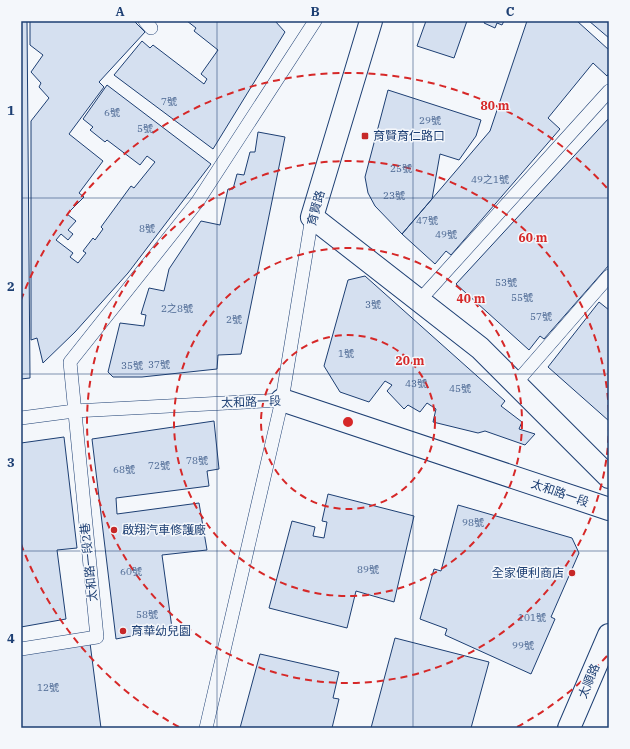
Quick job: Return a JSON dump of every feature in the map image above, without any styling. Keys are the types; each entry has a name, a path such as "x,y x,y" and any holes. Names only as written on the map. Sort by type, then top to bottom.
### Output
{"street":[{"name":"育賢路","path":"312,217 371,21"},
{"path":"312,217 480,348 609,478"},
{"name":"太和路一段","path":"282,400 609,509"},
{"name":"太順路","path":"569,728 609,635"}],"lane":[{"path":"74,411 70,362 198,201 315,21"},
{"path":"420,302 609,91"},
{"name":"育賢路","path":"206,728 282,400 312,217"},
{"path":"515,384 609,276"},
{"name":"太和路一段","path":"21,418 74,411 282,400"},
{"name":"太和路一段2巷","path":"21,649 97,637 74,411"}],"building":[{"path":"21,21 27,21 30,378 21,379"},
{"path":"30,21 134,21 145,32 99,82 104,87 69,134 103,161 79,193 84,197 67,214 76,221 68,230 73,234 68,240 61,234 56,240 73,253 70,257 78,263 86,253 83,251 93,238 95,240 103,229 101,227 131,186 134,188 155,162 147,156 140,165 107,140 105,142 90,130 93,127 83,119 107,85 211,164 128,273 75,332 43,363 37,338 31,340 31,121 49,98 39,87 41,83 31,72 43,55 30,45"},
{"path":"187,21 275,21 285,32 213,149 114,75 142,41 150,48 153,45 204,84 207,79 201,74 218,50 194,31 196,28"},
{"path":"426,21 467,21 454,58 417,46"},
{"path":"485,21 504,21 502,25 497,23 495,28 484,23"},
{"path":"527,21 577,21 609,50 609,73 607,76 593,63 548,118 560,129 451,255 446,251 435,264 402,234 490,131"},
{"path":"589,21 609,21 609,38"},
{"path":"388,90 481,120 476,136 459,160 440,154 432,199 402,234 375,206 368,193 365,177"},
{"path":"609,118 609,265 544,339 540,336 529,350 456,284"},
{"path":"258,132 285,137 241,354 218,355 217,369 142,377 113,377 108,372 120,323 144,326 146,315 141,314 149,288 164,291 169,269 201,221 220,225 228,189 233,189 237,174 244,175 250,152 255,152"},
{"path":"365,276 505,401 501,406 522,422 519,429 535,434 525,445 485,431 478,433 433,422 436,409 427,403 420,412 408,405 404,409 387,391 392,385 385,381 369,402 340,392 324,366 348,280"},
{"path":"599,302 609,310 609,421 548,367"},
{"path":"214,421 219,469 207,471 209,486 116,498 117,514 199,503 207,550 162,555 172,628 116,639 92,439"},
{"path":"64,437 77,548 57,550 66,619 21,627 21,443"},
{"path":"328,494 414,516 394,602 356,591 347,628 269,608 292,521 315,527 313,536 324,538 327,522 322,521"},
{"path":"458,505 572,538 579,553 551,617 555,619 531,674 445,635 447,629 420,619 434,569 441,571"},
{"path":"395,638 489,662 471,728 371,728"},
{"path":"90,643 101,728 21,728 21,652"},
{"path":"260,654 339,672 333,698 339,699 332,728 240,728"}],"place":[{"name":"育賢育仁路口","path":"365,136"},
{"name":"啟翔汽車修護廠","path":"114,530"},
{"name":"全家便利商店","path":"572,573"},
{"name":"育華幼兒園","path":"123,631"}]}
